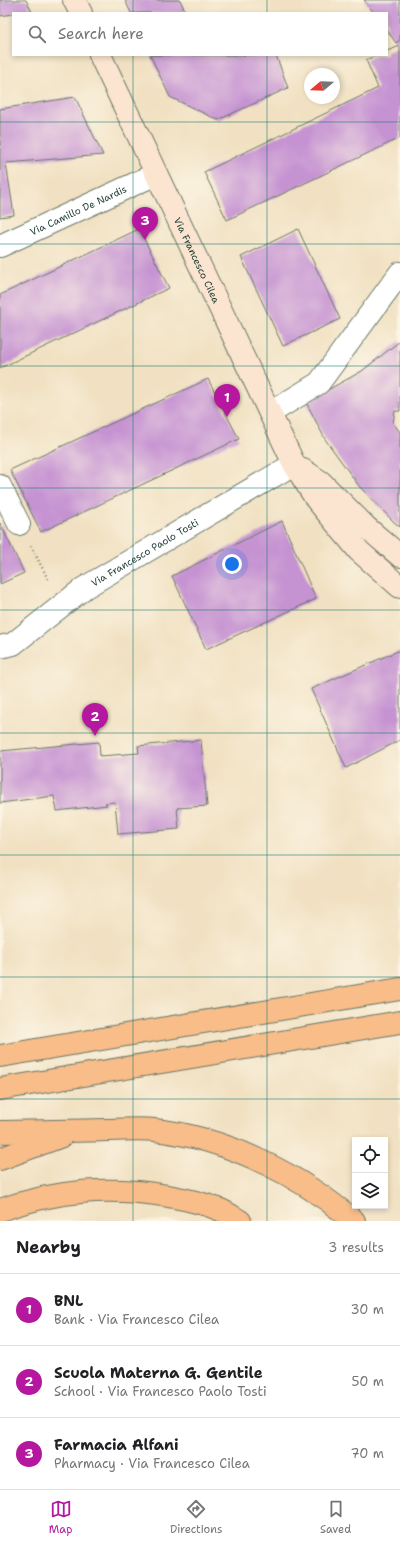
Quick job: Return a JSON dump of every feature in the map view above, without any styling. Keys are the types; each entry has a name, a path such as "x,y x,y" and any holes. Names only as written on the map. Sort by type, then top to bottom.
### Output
{"highway":[{"path":"0,1056 400,990"},
{"path":"0,1090 400,1022"},
{"path":"0,1132 154,1129 208,1140 275,1168 306,1185 335,1204 354,1221"},
{"path":"0,1147 76,1130"},
{"path":"0,1159 76,1130"},
{"path":"0,1210 28,1200 88,1190 119,1190 151,1193 182,1199 219,1209 240,1221"}],"main road":[{"path":"74,0 80,12"},
{"name":"Via Francesco Cilea","path":"100,56 294,464 316,499 359,551 400,587"},
{"path":"294,464 321,482 366,528 400,556"}],"street":[{"name":"Via Camillo De Nardis","path":"0,246 156,174"},
{"path":"270,413 319,383 400,273"},
{"name":"Via Francesco Paolo Tosti","path":"0,647 13,644 84,588 294,464"},
{"path":"0,486 19,524"}],"path":[{"path":"19,524 49,581"}],"building":[{"path":"0,0 26,0 32,12 12,12 12,14 0,16"},
{"path":"125,0 180,0 186,12 131,12"},
{"path":"364,0 400,0 400,40 396,43 388,31 388,12 373,12"},
{"path":"400,46 400,138 227,220 204,172 378,88 366,60 376,56 388,56 388,51"},
{"path":"150,56 276,56 288,88 218,120 170,97"},
{"path":"75,97 103,155 6,163 14,215 0,217 0,109"},
{"path":"139,229 169,288 0,368 0,295"},
{"path":"298,229 340,319 283,346 241,257"},
{"path":"400,341 400,411 395,411 393,423 400,432 400,527 359,486 325,439 306,402 362,371"},
{"path":"208,379 239,439 41,532 10,470"},
{"path":"282,521 316,599 206,649 172,576"},
{"path":"0,523 24,573 0,584"},
{"path":"400,650 400,740 346,768 311,689"},
{"path":"201,740 207,806 177,808 179,829 118,834 115,802 105,803 107,805 57,811 54,796 0,803 0,751 99,742 100,756 139,753 138,746"}],"place":[{"name":"Farmacia Alfani","path":"145,240"},
{"name":"BNL","path":"227,417"},
{"name":"Scuola Materna G. Gentile","path":"95,736"}]}
